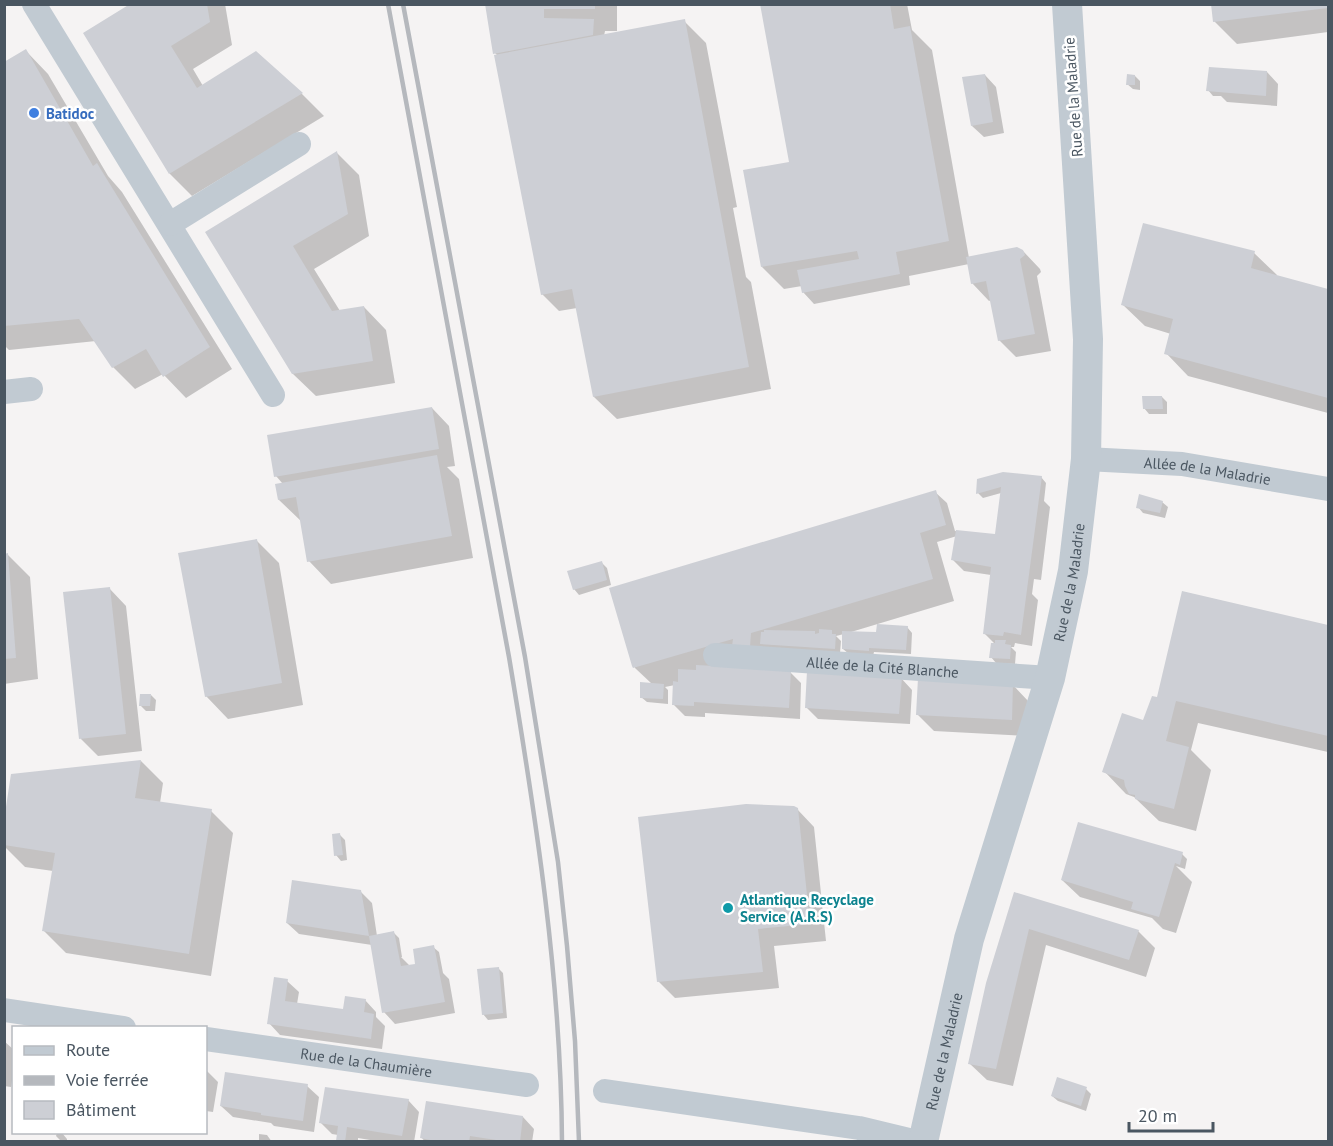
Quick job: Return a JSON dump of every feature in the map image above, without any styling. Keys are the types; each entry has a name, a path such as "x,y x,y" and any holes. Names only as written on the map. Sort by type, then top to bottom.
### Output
{"street":[{"name":"Rue de la Maladrie","path":"923,1142 969,939 1050,678 1073,571 1086,459 1088,339 1067,4"},
{"path":"36,5 273,395"},
{"path":"170,224 299,144"},
{"path":"4,392 31,389"},
{"name":"Allée de la Maladrie","path":"1086,459 1182,464 1329,489"},
{"name":"Allée de la Cité Blanche","path":"715,655 1050,678"},
{"path":"4,1010 111,1026"},
{"name":"Rue de la Chaumière","path":"207,1039 527,1085"},
{"path":"605,1091 859,1128 917,1142"}],"building":[{"path":"130,4 207,4 210,22 171,46 197,88 256,51 303,93 169,174 83,33"},
{"path":"485,4 595,4 595,9 544,9 544,18 594,19 593,35 493,54"},
{"path":"760,4 890,4 894,29 910,26 949,241 896,252 900,274 802,293 797,270 859,259 857,251 761,267 743,170 789,162"},
{"path":"1211,4 1328,4 1328,8 1213,22"},
{"path":"685,19 749,367 593,397 572,289 541,295 494,55"},
{"path":"26,49 93,166 97,163 210,347 163,377 146,349 112,368 79,319 4,326 4,62"},
{"path":"1209,67 1267,71 1266,96 1206,91"},
{"path":"985,74 993,122 971,126 962,77"},
{"path":"1127,74 1135,75 1135,85 1126,85"},
{"path":"337,151 348,214 293,246 332,311 364,306 373,361 292,374 205,232"},
{"path":"1143,223 1255,251 1251,268 1328,289 1328,398 1164,354 1173,319 1121,305"},
{"path":"1017,247 1023,250 1025,255 1020,259 1035,334 998,341 986,281 971,284 966,257"},
{"path":"1142,396 1162,396 1163,409 1143,409"},
{"path":"432,407 439,449 274,477 267,435"},
{"path":"437,455 452,536 307,562 296,497 278,500 275,484"},
{"path":"1003,472 1042,476 1021,635 1004,632 1003,636 983,634 991,567 951,560 956,530 995,534 1001,487 976,494 977,479"},
{"path":"936,490 946,525 920,533 933,579 751,633 750,647 732,646 733,639 633,668 609,588"},
{"path":"1139,494 1163,501 1160,513 1136,508"},
{"path":"257,539 282,683 205,697 178,553"},
{"path":"8,553 16,658 4,659 4,554"},
{"path":"602,561 607,580 573,590 567,571"},
{"path":"110,587 126,734 79,739 63,592"},
{"path":"1182,591 1328,625 1328,736 1176,701 1166,741 1189,747 1174,809 1135,799 1135,795 1129,794 1124,780 1102,772 1122,713 1143,720 1152,696 1157,697"},
{"path":"877,624 908,626 906,650 842,649 842,631 876,632"},
{"path":"819,629 832,630 832,634 836,634 835,649 760,644 761,632 764,630 815,631 815,634 819,633"},
{"path":"995,640 1006,640 1005,644 1011,645 1010,659 989,658 991,643 995,643"},
{"path":"696,665 791,670 789,708 694,702 694,706 672,705 673,681 678,682 678,669 696,670"},
{"path":"807,671 902,677 899,714 805,708"},
{"path":"918,678 1013,683 1012,720 916,715"},
{"path":"640,682 664,684 663,699 640,698"},
{"path":"140,694 151,694 150,706 139,706"},
{"path":"141,760 135,798 212,809 189,954 42,931 55,853 4,845 4,820 11,774"},
{"name":"Atlantique Recyclage Service (A.R.S)","path":"746,804 798,808 810,924 758,929 763,972 657,982 638,817"},
{"path":"1078,822 1183,852 1180,865 1175,863 1159,917 1131,909 1133,902 1061,880"},
{"path":"340,833 343,855 334,856 332,834"},
{"path":"292,880 361,890 369,936 286,923"},
{"path":"1014,892 1139,930 1129,960 1029,929 996,1069 968,1064 986,983"},
{"path":"394,931 401,966 415,964 413,949 434,945 445,1002 382,1013 369,936"},
{"path":"499,967 503,1013 482,1015 477,969"},
{"path":"274,977 288,979 285,1001 343,1009 345,996 366,999 364,1012 374,1014 371,1039 267,1024"},
{"path":"225,1072 308,1084 303,1121 220,1106"},
{"path":"1057,1077 1087,1087 1081,1106 1051,1096"},
{"path":"325,1087 409,1099 402,1136 347,1127 345,1142 336,1141 338,1126 319,1123"},
{"path":"426,1101 523,1116 520,1142 470,1136 469,1142 440,1142 420,1138"}],"railway":[{"path":"388,4 509,657 529,778 552,959 561,1081 562,1142"},
{"path":"403,4 525,657 558,862 575,1041 579,1142"}],"place":[{"name":"Batidoc","path":"34,113"},
{"name":"Atlantique Recyclage Service (A.R.S)","path":"728,908"}]}
